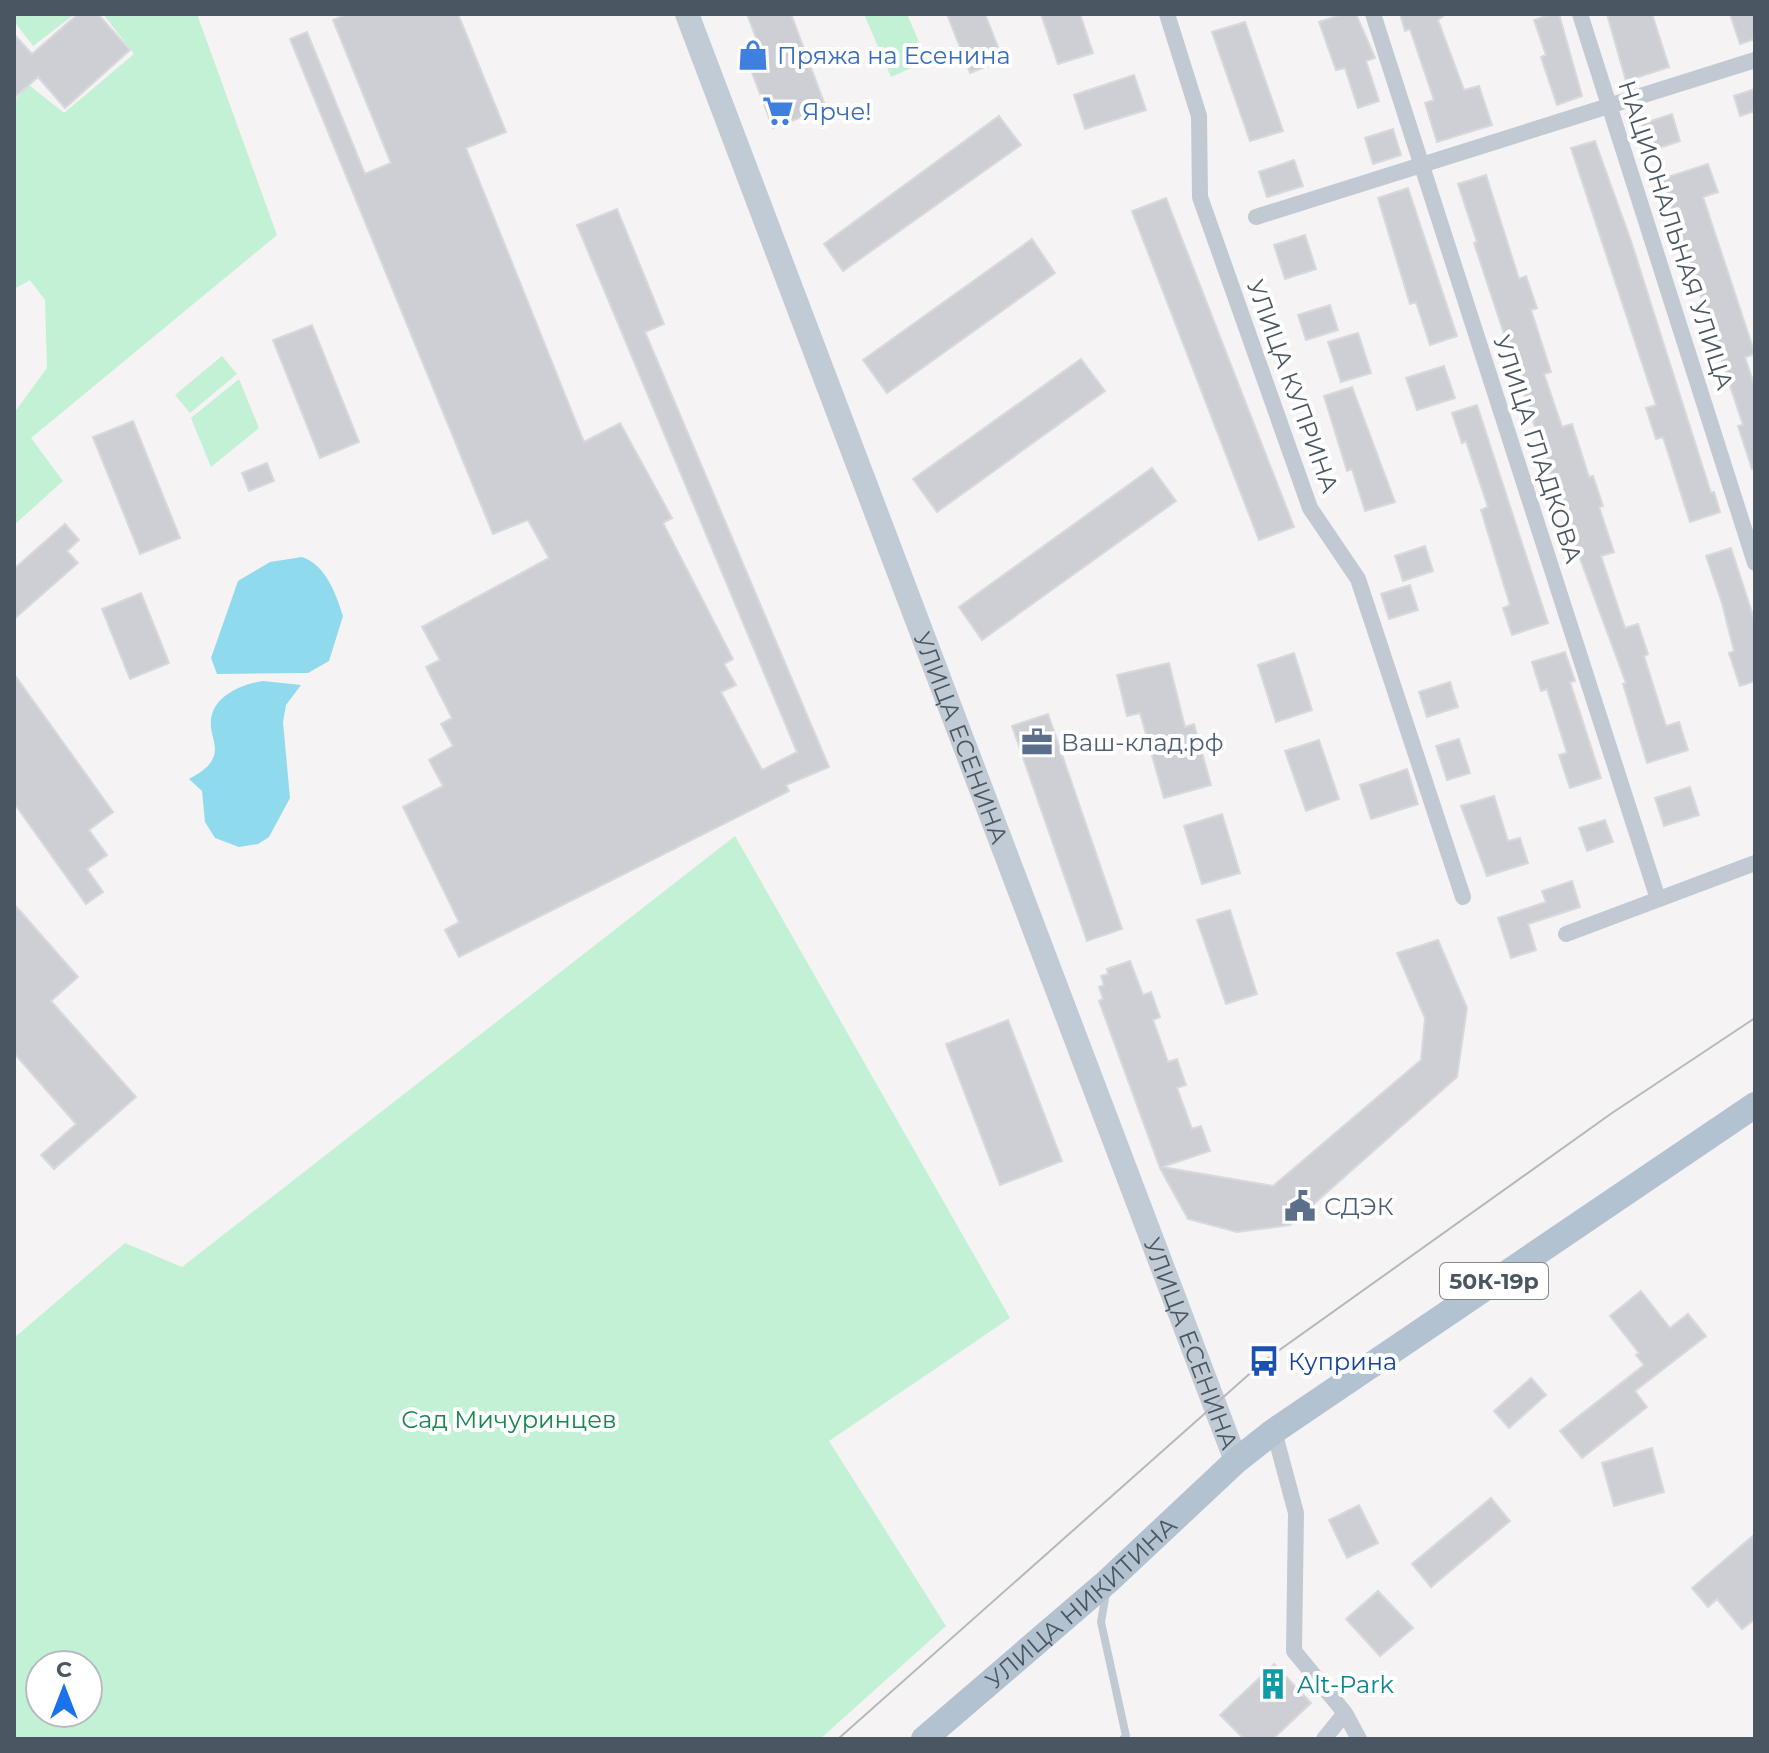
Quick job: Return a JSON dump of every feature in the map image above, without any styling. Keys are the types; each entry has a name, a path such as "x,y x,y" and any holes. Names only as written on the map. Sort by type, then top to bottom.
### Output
{"main road":[{"name":"50К-19р","path":"1236,1461 1274,1431 1755,1105"},
{"name":"УЛИЦА НИКИТИНА","path":"924,1739 1108,1581 1236,1461"}],"street":[{"name":"УЛИЦА ЕСЕНИНА","path":"687,14 1236,1461"},
{"name":"УЛИЦА КУПРИНА","path":"1167,14 1199,116 1200,197 1310,508 1358,579 1463,897"},
{"name":"УЛИЦА ГЛАДКОВА","path":"1373,14 1658,899"},
{"name":"НАЦИОНАЛЬНАЯ УЛИЦА","path":"1580,14 1755,563"},
{"path":"1256,217 1755,60"},
{"path":"1566,934 1755,863"},
{"path":"1274,1431 1296,1513 1294,1651 1345,1713 1359,1739"},
{"path":"1324,1739 1345,1713"}],"lane":[{"path":"1108,1581 1101,1622 1116,1679 1126,1736 1123,1739"}],"green space":[{"path":"14,14 75,14 33,46 14,21"},
{"path":"103,14 197,14 277,235 31,438 63,481 14,525 14,413 47,368 45,300 30,280 14,289 14,101 29,85 64,113 134,54"},
{"path":"864,14 907,14 927,61 891,77"},
{"path":"222,356 237,374 190,413 175,395"},
{"path":"239,379 259,428 211,467 191,418"},
{"name":"Сад Мичуринцев","path":"735,836 1010,1318 829,1441 946,1626 820,1739 14,1739 14,1338 125,1243 182,1267"}],"water":[{"path":"302,557 324,573 343,616 329,661 308,673 217,674 211,658 238,581 270,562"},
{"path":"263,681 301,685 286,705 283,722 290,798 269,837 258,844 239,847 215,838 205,822 202,791 189,779 206,768 213,758 215,746 211,717 220,700 245,685"}],"building":[{"path":"78,14 98,14 130,50 65,108 38,77 14,98 14,34 32,54"},
{"path":"347,14 458,14 506,132 466,148 584,442 620,423 672,518 663,523 733,659 724,664 736,685 721,692 762,770 797,752 577,225 617,209 664,324 645,332 829,767 786,785 789,791 459,957 445,930 459,922 403,807 443,786 429,760 453,746 441,724 452,718 426,667 440,660 422,627 549,558 528,520 493,534 290,39 307,32 365,174 391,163 333,20"},
{"path":"747,14 791,14 826,108 773,128 743,49 758,43"},
{"path":"947,14 985,14 1003,60 970,73"},
{"path":"1041,14 1080,14 1093,53 1058,64"},
{"path":"1343,14 1356,14 1375,58 1366,61 1379,101 1358,108 1345,68 1336,70 1319,22"},
{"path":"1400,14 1446,14 1438,20 1464,90 1479,86 1492,125 1437,142 1425,103 1434,100 1410,29 1405,31"},
{"path":"1559,14 1582,96 1557,105 1541,57 1546,55 1534,20"},
{"path":"1607,14 1652,14 1669,67 1626,81"},
{"path":"1730,14 1755,14 1755,39 1740,44"},
{"path":"1245,22 1283,131 1250,141 1212,32"},
{"path":"1134,75 1146,110 1085,129 1074,95"},
{"path":"1755,89 1755,111 1740,116 1734,96"},
{"path":"1672,114 1680,141 1650,151 1642,124"},
{"path":"999,116 1021,145 843,271 824,244"},
{"path":"1393,129 1401,155 1373,164 1365,138"},
{"path":"1595,141 1631,241 1711,493 1714,492 1720,512 1690,522 1663,437 1656,439 1646,408 1656,405 1571,148"},
{"path":"1294,160 1303,186 1267,197 1259,172"},
{"path":"1708,164 1718,192 1703,197 1755,354 1745,357 1755,388 1755,468 1752,469 1738,426 1743,425 1662,179"},
{"path":"1486,175 1519,279 1526,276 1537,308 1531,310 1551,372 1544,374 1562,427 1572,424 1589,477 1593,476 1603,506 1599,507 1614,552 1601,556 1625,628 1638,624 1648,654 1644,656 1666,726 1679,722 1688,750 1647,763 1623,684 1626,683 1565,518 1474,243 1477,242 1458,184"},
{"path":"1408,188 1457,336 1430,345 1416,302 1410,304 1378,198"},
{"path":"1166,198 1294,527 1259,540 1132,211"},
{"path":"1305,235 1316,269 1285,279 1274,245"},
{"path":"1032,239 1055,273 887,393 863,360"},
{"path":"1330,305 1338,330 1306,340 1298,315"},
{"path":"312,325 359,442 320,458 273,340"},
{"path":"1358,333 1371,373 1341,382 1328,342"},
{"path":"1081,359 1105,391 937,512 913,479"},
{"path":"1444,366 1455,398 1417,410 1406,378"},
{"path":"1352,387 1395,502 1365,511 1352,469 1347,471 1324,396"},
{"path":"1477,405 1548,623 1512,635 1503,608 1510,605 1481,510 1488,507 1466,441 1462,443 1452,413"},
{"path":"133,421 180,538 140,554 93,437"},
{"path":"267,463 274,481 249,491 242,473"},
{"path":"1152,468 1176,501 982,640 959,607"},
{"path":"65,524 79,540 67,551 78,563 14,619 14,569"},
{"path":"1425,546 1433,571 1403,581 1395,556"},
{"path":"1731,548 1755,622 1755,681 1740,686 1729,653 1734,651 1722,603 1706,556"},
{"path":"1410,585 1418,610 1389,619 1381,594"},
{"path":"141,593 169,663 130,679 102,609"},
{"path":"1565,652 1575,681 1570,682 1601,778 1570,788 1559,755 1567,753 1547,689 1541,691 1532,662"},
{"path":"1294,653 1312,710 1276,722 1258,665"},
{"path":"1169,663 1185,727 1194,724 1211,785 1164,798 1140,713 1127,716 1117,675"},
{"path":"14,674 113,812 89,830 107,855 87,869 103,892 86,904 14,803"},
{"path":"1450,682 1458,707 1427,717 1419,692"},
{"path":"1048,714 1122,929 1087,941 1012,726"},
{"path":"1459,739 1470,773 1447,780 1436,746"},
{"path":"1319,740 1339,799 1306,811 1285,751"},
{"path":"1407,769 1418,804 1371,819 1360,785"},
{"path":"1690,787 1699,815 1664,826 1655,798"},
{"path":"1494,796 1508,841 1520,838 1528,863 1487,876 1461,806"},
{"path":"1222,814 1240,873 1202,884 1184,826"},
{"path":"1605,820 1613,842 1587,851 1579,828"},
{"path":"1572,881 1580,907 1528,924 1536,950 1511,958 1498,918 1546,902 1542,891"},
{"path":"14,904 78,977 51,1001 136,1097 54,1169 41,1155 76,1124 14,1053"},
{"path":"1230,910 1257,994 1226,1004 1197,920"},
{"path":"1438,940 1467,1008 1457,1077 1290,1225 1237,1232 1188,1219 1160,1168 1099,1001 1103,999 1099,987 1104,985 1101,976 1108,974 1107,969 1130,961 1143,995 1151,992 1160,1017 1153,1020 1168,1062 1177,1059 1186,1085 1177,1088 1192,1129 1201,1126 1210,1151 1162,1167 1273,1186 1421,1060 1425,1018 1397,953"},
{"path":"1008,1020 1062,1161 1000,1185 946,1044"},
{"path":"1641,1291 1670,1328 1688,1314 1706,1336 1635,1391 1647,1407 1582,1458 1560,1431 1644,1365 1636,1355 1639,1353 1610,1316"},
{"path":"1531,1378 1546,1395 1509,1428 1494,1411"},
{"path":"1652,1448 1664,1492 1614,1506 1602,1463"},
{"path":"1491,1498 1510,1521 1431,1587 1412,1564"},
{"path":"1359,1505 1378,1543 1347,1558 1329,1520"},
{"path":"1755,1534 1755,1619 1742,1629 1717,1599 1708,1607 1692,1588"},
{"path":"1378,1591 1413,1628 1380,1656 1346,1619"},
{"name":"Alt-Park","path":"1274,1664 1311,1703 1273,1739 1244,1739 1220,1715"}],"tram line":[{"path":"838,1739 1264,1361 1612,1113 1755,1018"}],"place":[{"name":"Пряжа на Есенина","path":"753,55"},
{"name":"Ярче!","path":"778,111"},
{"name":"Ваш-клад.рф","path":"1037,742"},
{"name":"СДЭК","path":"1300,1206"},
{"name":"Куприна","path":"1264,1361"},
{"name":"Alt-Park","path":"1273,1684"}]}
